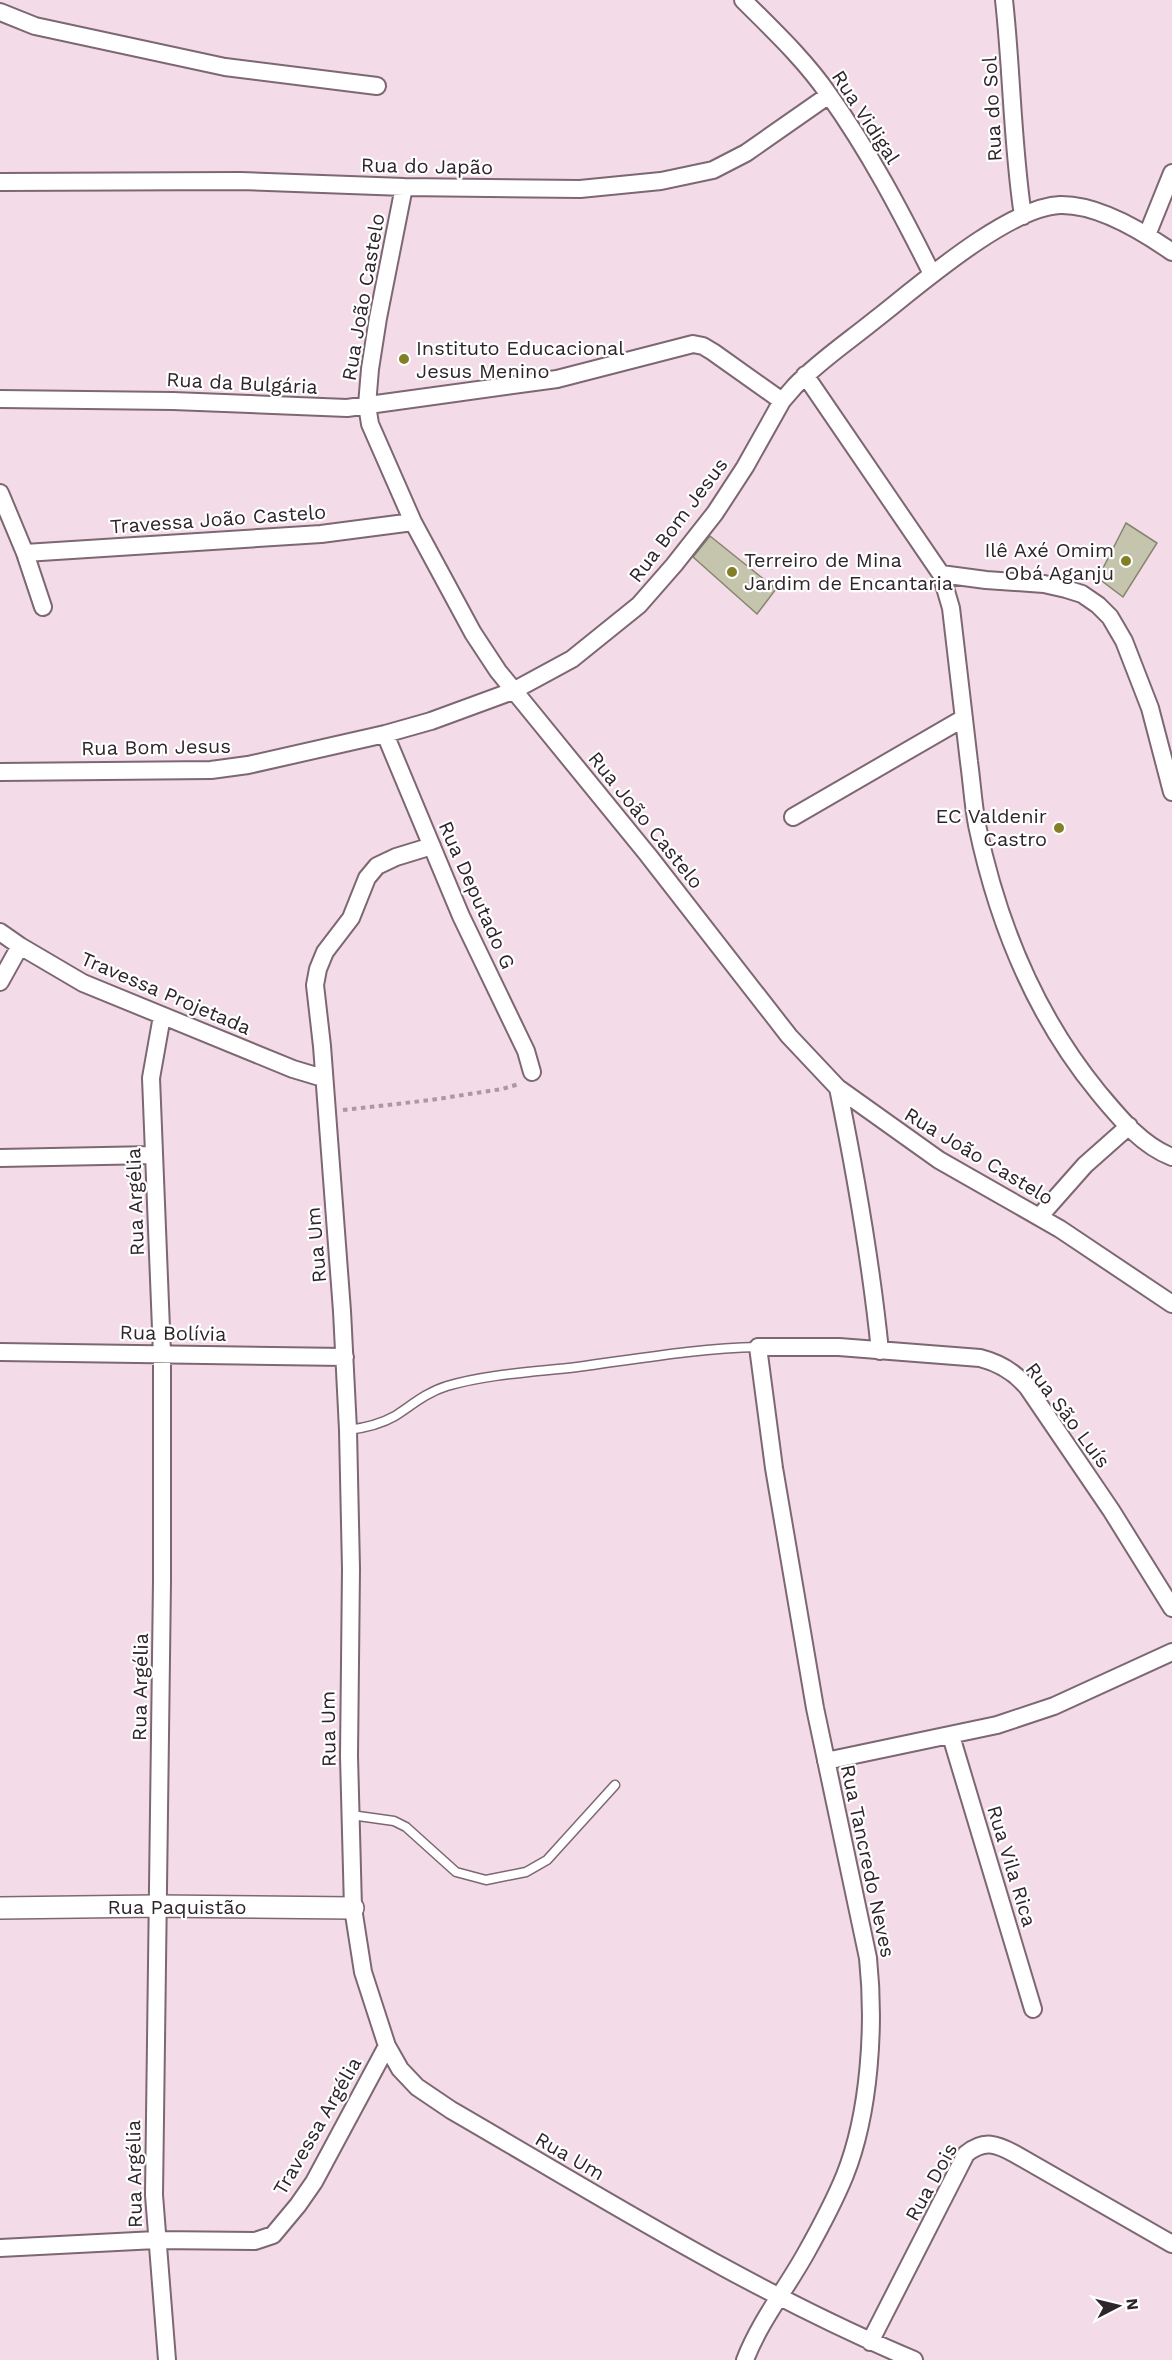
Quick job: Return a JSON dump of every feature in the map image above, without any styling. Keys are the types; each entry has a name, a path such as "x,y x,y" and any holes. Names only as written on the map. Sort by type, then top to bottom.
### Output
{"street":[{"name":"Rua Vidigal","path":"743,0 776,32 829,94 868,155 932,274"},
{"name":"Rua do Sol","path":"1004,0 1010,56 1014,151 1023,216"},
{"path":"0,12 35,26 225,67 377,86"},
{"name":"Rua do Japão","path":"0,182 240,181 404,187 580,189 689,177 713,170 746,153 829,94"},
{"path":"1147,235 1172,173"},
{"name":"Rua João Castelo","path":"404,187 378,318 367,405 370,424 379,447 413,522 473,633 513,691 648,855 789,1036 838,1088 939,1160 1039,1217 1172,1304"},
{"name":"Rua Bom Jesus","path":"0,772 211,770 268,761 431,721 513,691 572,659 639,605 675,565 715,513 745,468 782,401 805,375 932,274 981,239 1023,216 1060,205 1079,208 1118,220 1147,235 1172,252"},
{"name":"Rua da Bulgária","path":"0,399 173,401 326,408 367,405 557,379 693,344 703,346 713,352 782,401"},
{"path":"805,375 926,548 941,574 951,608 977,823 989,877 1002,919 1029,984 1059,1038 1087,1078 1144,1142 1172,1157"},
{"path":"0,493 44,607"},
{"name":"Travessa João Castelo","path":"25,553 321,534 413,522"},
{"path":"941,574 1055,586 1082,594 1110,616 1124,641 1150,708 1172,792"},
{"path":"793,817 964,718"},
{"name":"Rua Deputado G","path":"385,734 461,916 526,1051 532,1072"},
{"name":"Rua Um","path":"432,846 396,857 377,866 367,878 351,918 325,952 315,985 322,1046 345,1357 351,1569 348,1689 353,1908 363,1972 387,2046 400,2069 417,2087 451,2110 777,2298 914,2360"},
{"name":"Travessa Projetada","path":"0,932 83,983 293,1069 323,1078"},
{"path":"0,982 20,946"},
{"name":"Rua Argélia","path":"162,1016 150,1078 162,1354 154,2140 156,2240 167,2360"},
{"path":"838,1088 872,1270 880,1351"},
{"path":"1039,1217 1085,1165 1129,1126"},
{"path":"0,1158 154,1155"},
{"name":"Rua São Luís","path":"758,1347 839,1347 980,1358 995,1362 1018,1377 1111,1510 1172,1608"},
{"name":"Rua Tancredo Neves","path":"745,2360 777,2298 806,2254 846,2173 857,2134 870,2049 872,1996 868,1958 826,1761 776,1479 758,1347"},
{"name":"Rua Bolívia","path":"0,1352 345,1357"},
{"path":"826,1761 997,1725 1054,1706 1172,1652"},
{"name":"Rua Vila Rica","path":"951,1736 1033,2009"},
{"name":"Rua Paquistão","path":"0,1908 156,1906 353,1908"},
{"name":"Travessa Argélia","path":"0,2248 156,2240 255,2241 273,2235 314,2182 387,2046"},
{"name":"Rua Dois","path":"870,2342 966,2154 982,2144 997,2145 1015,2154 1122,2213 1172,2244"}],"lane":[{"path":"348,1430 366,1428 394,1416 445,1386 616,1362 730,1348 758,1347"},
{"path":"351,1815 394,1821 406,1827 456,1872 486,1880 526,1872 547,1860 615,1785"}],"path":[{"path":"326,1112 502,1089 523,1082 532,1072"}],"building":[{"name":"Ilê Axé Omim Obá Aganju","path":"1126,523 1157,543 1123,597 1098,578"},
{"name":"Terreiro de Mina Jardim de Encantaria","path":"710,536 776,589 757,614 693,557"}],"place":[{"name":"Instituto Educacional Jesus Menino","path":"404,359"},
{"name":"Ilê Axé Omim Obá Aganju","path":"1126,561"},
{"name":"Terreiro de Mina Jardim de Encantaria","path":"732,572"},
{"name":"EC Valdenir Castro","path":"1059,828"}]}
